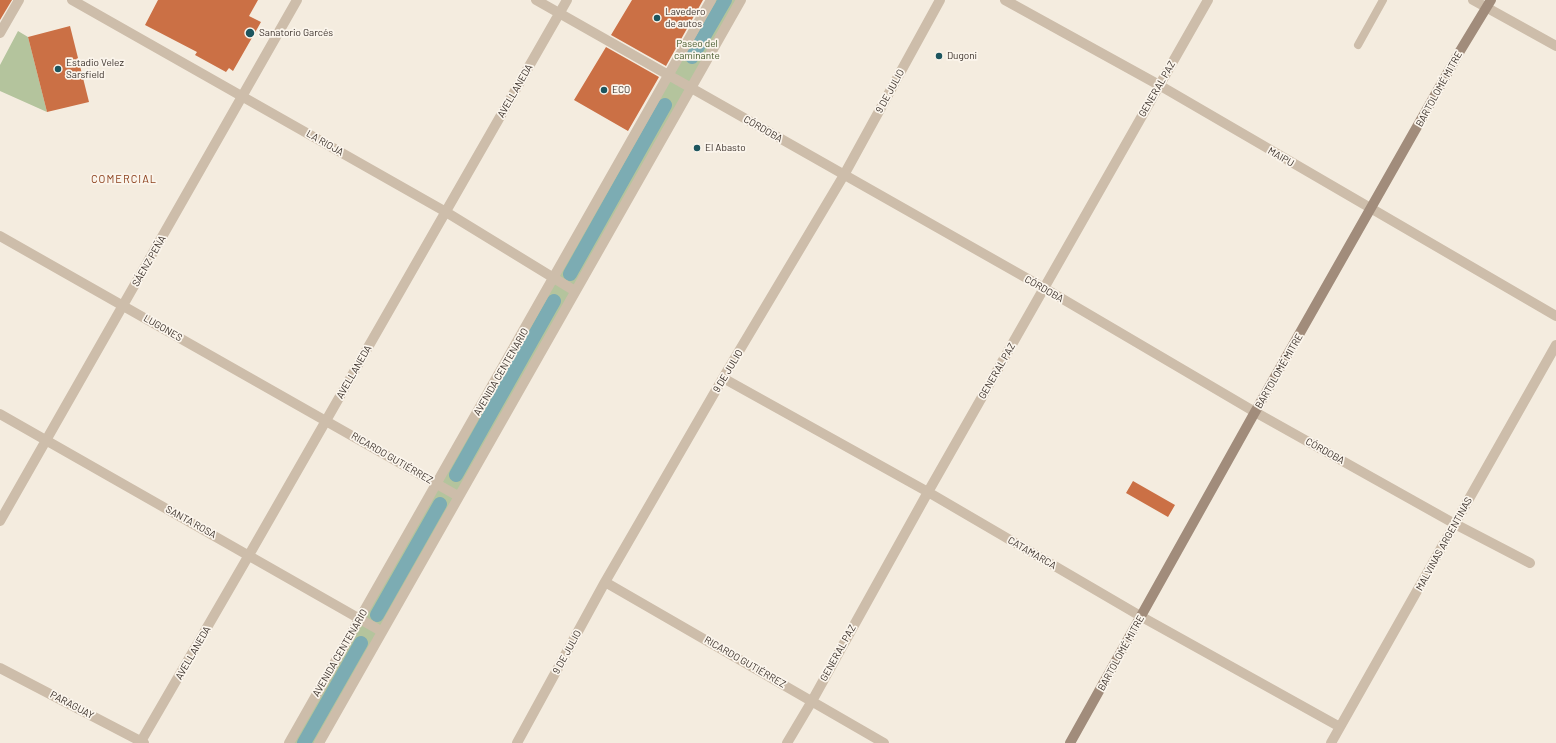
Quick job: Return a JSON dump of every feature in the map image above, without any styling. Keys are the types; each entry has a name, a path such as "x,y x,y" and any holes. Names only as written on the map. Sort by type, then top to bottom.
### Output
{"main road":[{"name":"BARTOLOMÉ MITRE","path":"1070,743 1142,617 1255,412 1467,39 1489,4"}],"street":[{"path":"0,33 19,0"},
{"name":"LA RIOJA","path":"72,0 446,212 575,291"},
{"name":"SÁENZ PEÑA","path":"0,521 47,441 297,0"},
{"name":"CÓRDOBA","path":"536,0 1044,288 1255,412 1455,524 1530,563"},
{"name":"AVELLANEDA","path":"141,742 567,0"},
{"name":"AVENIDA CENTENARIO","path":"290,743 712,0"},
{"path":"319,743 741,0"},
{"name":"9 DE JULIO","path":"517,743 605,582 723,378 844,175 940,0"},
{"name":"MAIPU","path":"1005,0 1159,85 1371,210 1556,316"},
{"name":"GENERAL PAZ","path":"787,743 1208,0"},
{"path":"1473,0 1489,4 1556,46"},
{"name":"LUGONES","path":"0,236 326,420"},
{"name":"MALVINAS ARGENTINAS","path":"1331,743 1556,345"},
{"name":"CATAMARCA","path":"723,378 928,492 1142,617 1340,727"},
{"name":"SANTA ROSA","path":"0,414 382,631"},
{"name":"RICARDO GUTIÉRREZ","path":"326,420 458,496"},
{"name":"RICARDO GUTIÉRREZ","path":"605,582 884,743"},
{"name":"PARAGUAY","path":"0,668 141,742"}],"lane":[{"path":"1358,45 1383,0"}],"green space":[{"name":"Paseo del caminante","path":"714,0 737,0 314,743 293,743"},
{"path":"18,31 28,37 47,112 0,91 0,65"}],"building":[{"path":"0,0 12,0 0,20"},
{"path":"158,0 258,0 249,16 261,22 233,71 229,68 226,72 195,55 197,52 145,25"},
{"name":"Lavedero de autos","path":"632,0 703,0 666,66 611,35"},
{"name":"Estadio Velez Sarsfield","path":"70,26 89,102 47,112 28,37"},
{"path":"606,47 659,77 628,131 574,100"},
{"path":"1133,481 1175,505 1168,517 1126,493"}],"waterway":[{"path":"692,57 725,0"},
{"path":"570,274 665,105"},
{"path":"456,475 554,301"},
{"path":"377,615 440,504"},
{"path":"304,743 361,643"}],"place":[{"name":"Lavedero de autos","path":"657,18"},
{"name":"Sanatorio Garcés","path":"250,33"},
{"name":"Dugoni","path":"939,56"},
{"name":"Estadio Velez Sarsfield","path":"58,69"},
{"name":"ECO","path":"604,90"},
{"name":"El Abasto","path":"697,148"}],"district":[{"name":"COMERCIAL","path":"124,179"}]}
